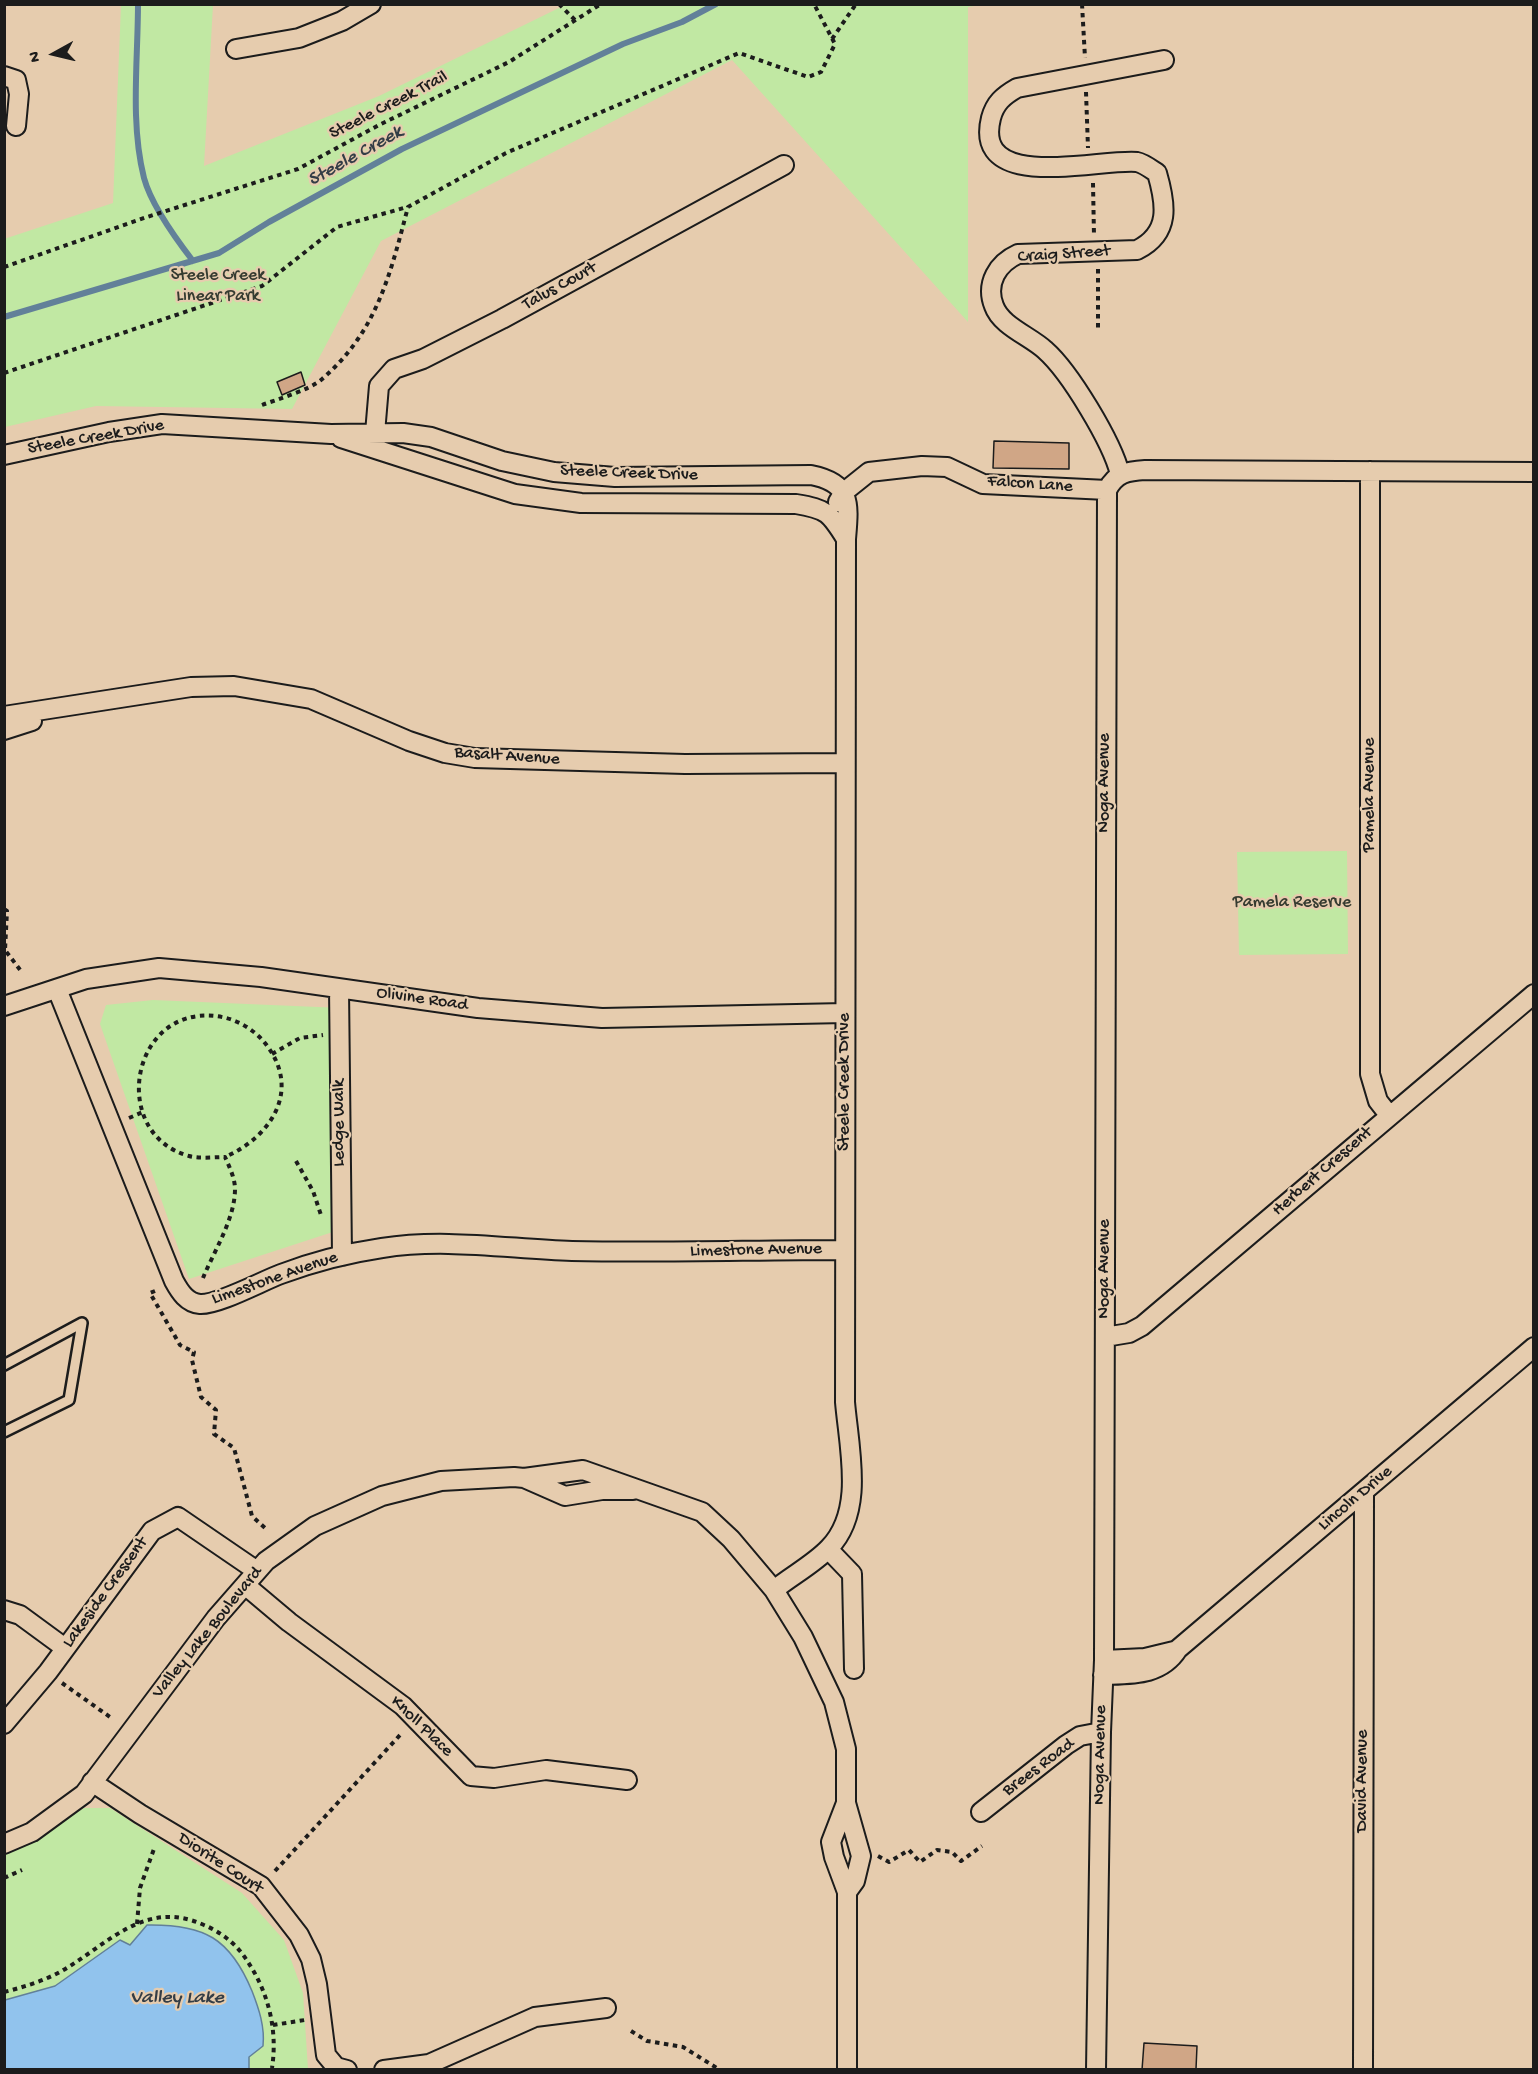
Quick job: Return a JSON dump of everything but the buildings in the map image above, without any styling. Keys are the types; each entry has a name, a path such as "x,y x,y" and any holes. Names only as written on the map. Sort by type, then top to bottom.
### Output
{"street":[{"path":"236,49 299,38 342,21 370,4"},
{"name":"Craig Street","path":"1120,474 1115,454 1093,416 1054,360 999,316 993,304 992,286 996,270 1005,260 1018,254 1137,250 1149,244 1159,231 1164,213 1164,195 1157,173 1138,162 1037,168 1013,164 997,152 990,137 990,122 994,107 1004,95 1017,88 1164,60"},
{"path":"4,76 16,81 19,94 16,126"},
{"name":"Talus Court","path":"375,433 380,386 394,369 423,359 502,319 784,165"},
{"name":"Steele Creek Drive","path":"4,455 109,432 162,424 331,434 403,433 431,438 502,461 554,472 615,477 811,476 825,478 844,492 849,507 846,539 845,1402 852,1481 847,1525 828,1549 774,1590"},
{"name":"Steele Creek Drive","path":"331,434 515,494 581,503 796,504 818,507 831,514"},
{"name":"Falcon Lane","path":"831,514 844,492 868,472 922,466 947,467 983,484 1107,490"},
{"path":"1107,490 1120,474 1145,470 1533,472"},
{"name":"Pamela Avenue","path":"1370,471 1370,1074 1378,1101 1389,1115"},
{"name":"Noga Avenue","path":"1096,2070 1104,1667 1107,490"},
{"path":"831,514 846,539"},
{"name":"Basalt Avenue","path":"4,716 190,687 234,686 311,699 409,741 445,753 475,758 685,764 845,763"},
{"name":"Basalt Avenue","path":"4,730 73,706"},
{"name":"Olivine Road","path":"4,1006 86,979 159,968 261,977 478,1008 602,1018 845,1014"},
{"name":"Limestone Avenue","path":"57,989 182,1295 199,1304 212,1302 282,1273 342,1256 383,1248 431,1244 643,1252 845,1250"},
{"name":"Ledge Walk","path":"339,989 342,1256"},
{"name":"Herbert Crescent","path":"1105,1337 1129,1333 1142,1326 1533,994"},
{"name":"Lincoln Drive","path":"1104,1667 1137,1673 1157,1669 1172,1659 1178,1649 1533,1347"},
{"name":"Valley Lake Boulevard","path":"4,1844 32,1832 84,1794 216,1618 266,1561 315,1526 382,1496 441,1481 524,1478 583,1470 633,1490 702,1512 731,1539 774,1590 803,1637 834,1702 846,1749 846,1803 861,1856 855,1881 847,1892"},
{"name":"Valley Lake Boulevard","path":"524,1478 566,1496 602,1490 633,1490"},
{"name":"David Avenue","path":"1363,2070 1364,1492"},
{"name":"Lakeside Crescent","path":"4,1724 65,1648 152,1531 178,1517 251,1578"},
{"path":"828,1549 852,1574 854,1669"},
{"name":"Knoll Place","path":"251,1578 289,1622 403,1706 471,1776 494,1778 546,1770 627,1780"},
{"path":"4,1610 20,1615 65,1648"},
{"name":"Brees Road","path":"981,1812 1066,1745 1080,1736 1101,1732"},
{"name":"Diorite Court","path":"92,1782 140,1814 261,1886 293,1927 307,1951 317,1984 326,2055 336,2067 347,2070"},
{"name":"Valley Lake Boulevard","path":"846,1803 831,1842 847,1892 847,2070"},
{"path":"384,2070 429,2064 535,2017 606,2008"}],"lane":[{"path":"4,1365 82,1323 69,1400 4,1432"}],"path":[{"path":"559,4 576,21"},
{"name":"Steele Creek Trail","path":"4,267 147,217 298,170 379,125 509,62 601,4"},
{"path":"4,373 262,286 337,227 408,207 506,153 631,102 738,53 808,77 821,72 835,44 814,4"},
{"path":"832,39 856,4"},
{"path":"1082,4 1085,62"},
{"path":"1086,83 1088,154"},
{"path":"1093,175 1094,242"},
{"path":"262,405 320,382 365,331 388,285 408,207"},
{"path":"1097,262 1098,331"},
{"path":"4,909 8,911 5,950 21,971"},
{"path":"204,1014 226,1017 257,1034 272,1054 280,1079 274,1117 262,1134 241,1150 225,1157 189,1156 168,1146 154,1135 143,1112 138,1082 140,1066 166,1028 183,1019 204,1014"},
{"path":"272,1054 300,1038 326,1035 340,1038"},
{"path":"129,1118 143,1112"},
{"path":"202,1278 233,1202 235,1187 225,1157"},
{"path":"296,1161 313,1191 322,1221"},
{"path":"155,1291 150,1293 180,1345 194,1352 192,1360 201,1397 216,1410 214,1434 234,1448 252,1516 265,1528"},
{"path":"59,1681 111,1717"},
{"path":"275,1871 401,1734"},
{"path":"137,1924 140,1888 156,1846"},
{"path":"879,1856 889,1862 909,1850 920,1862 937,1850 952,1852 961,1861 982,1846"},
{"path":"4,1878 22,1870"},
{"path":"4,1992 60,1972 111,1937 155,1916 177,1917 213,1929 228,1940 251,1966 268,2003 273,2025 272,2068"},
{"path":"273,2025 313,2018"},
{"path":"632,2031 647,2041 683,2047 720,2070"}],"green space":[{"name":"Steele Creek Linear Park","path":"121,5 213,5 204,166 379,96 565,5 981,5 968,7 968,322 732,60 381,241 292,409 96,406 5,427 4,239 113,203"},
{"name":"Pamela Reserve","path":"1347,851 1348,954 1239,955 1237,852"},
{"path":"153,1000 342,1008 345,1228 189,1279 100,1024 106,1005"},
{"path":"84,1808 110,1808 242,1893 284,1940 303,1993 308,2069 5,2069 4,1853"}],"water":[{"name":"Valley Lake","path":"147,1925 167,1925 199,1931 213,1938 234,1958 252,1991 262,2025 263,2046 249,2057 249,2069 5,2069 5,2000 55,1986 120,1940 130,1945"}],"waterway":[{"path":"138,4 136,114 144,178 158,210 193,261"},
{"name":"Steele Creek","path":"4,317 219,253 269,222 402,149 623,44 682,22 716,4"}]}
